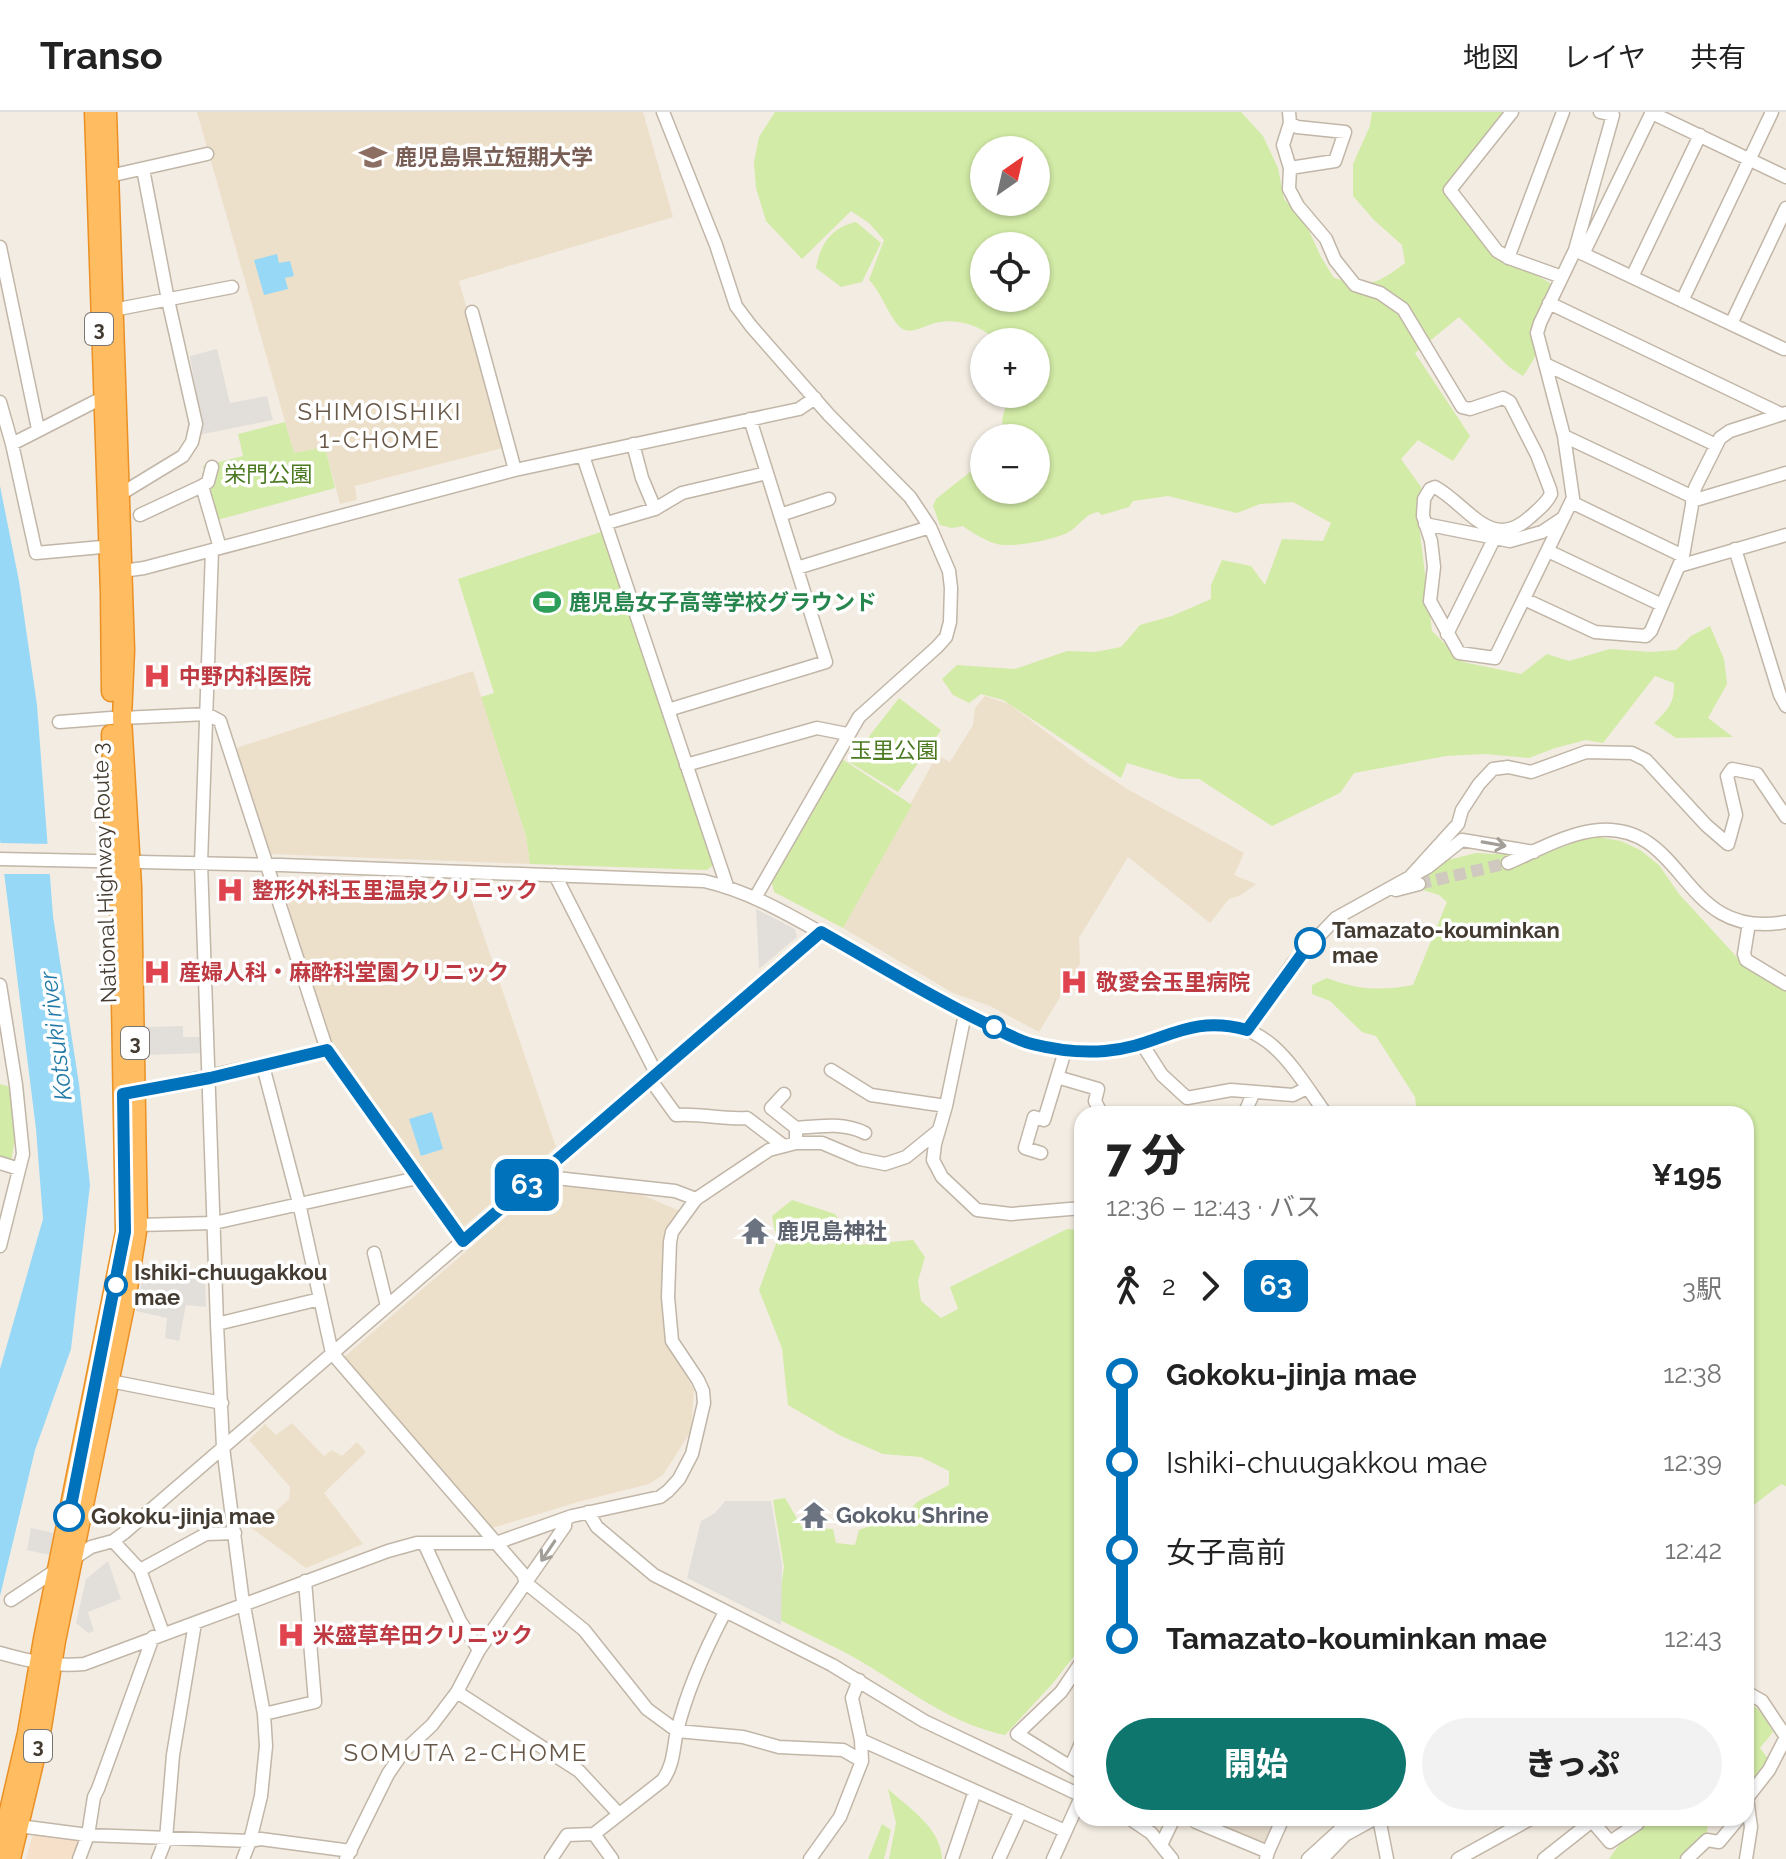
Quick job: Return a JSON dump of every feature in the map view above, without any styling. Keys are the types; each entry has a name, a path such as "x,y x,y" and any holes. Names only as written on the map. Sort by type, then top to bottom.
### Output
{"highway":[{"name":"National Highway Route 3","path":"94,112 103,177 113,310 119,495 113,546"},
{"name":"National Highway Route 3","path":"0,1850 75,1558 138,1225 116,718 115,572 102,398 103,177 107,112"},
{"name":"National Highway Route 3","path":"46,1664 57,1571 125,1232 130,1094"},
{"name":"National Highway Route 3","path":"8,1827 11,1859"}],"street":[{"path":"663,112 716,245 736,306 815,398 910,497 930,527 949,571 952,608 946,637 859,717 755,898"},
{"path":"1512,112 1450,190 1497,251 1508,258 1562,277"},
{"path":"1508,258 1563,112"},
{"path":"1579,252 1613,115 1600,112"},
{"path":"1290,168 1335,161 1345,132 1289,118 1283,140 1290,168 1289,189 1293,198 1326,239 1335,260 1355,285 1380,293 1403,309 1462,407 1470,409 1503,398 1510,402 1537,455 1551,494 1521,525 1502,530 1480,524 1459,503 1435,487 1424,499 1423,516 1431,541 1434,567 1431,607 1459,653 1495,658 1573,498 1564,436 1537,333 1562,277 1579,252 1652,112 1786,177"},
{"path":"1682,301 1772,112"},
{"path":"1632,277 1700,135"},
{"path":"103,177 207,154"},
{"path":"119,495 183,456 192,442 196,424 143,169"},
{"path":"1731,324 1786,208"},
{"path":"0,247 38,429"},
{"path":"1579,252 1785,347"},
{"path":"113,310 232,287"},
{"path":"1549,303 1783,414"},
{"path":"472,312 515,470"},
{"path":"1545,364 1716,445"},
{"path":"12,444 102,398"},
{"path":"115,572 137,570 515,470 799,409 815,398"},
{"path":"0,402 36,553 113,546"},
{"path":"1524,599 1595,632 1643,636 1651,631 1681,561 1693,499 1720,438 1730,431 1783,414"},
{"path":"668,710 826,662 750,419"},
{"path":"1564,436 1693,499 1786,473"},
{"path":"633,444 655,509"},
{"path":"583,456 727,886"},
{"path":"140,515 208,482 212,467"},
{"path":"607,523 655,509 682,493 767,473"},
{"path":"202,486 216,549 201,863 223,1447 244,1604 264,1714 266,1746 261,1796 243,1859"},
{"path":"780,515 829,499"},
{"path":"1571,502 1681,561 1786,535"},
{"path":"1425,524 1510,541 1527,538 1564,518"},
{"path":"797,568 930,527"},
{"path":"1447,634 1494,539"},
{"path":"1735,549 1786,706"},
{"path":"1548,551 1662,605"},
{"path":"59,722 207,714 220,721 327,1050 463,1241"},
{"path":"686,765 817,728 847,734"},
{"path":"1414,881 1458,824 1462,810 1493,769 1508,767 1531,772 1586,752 1632,753 1646,760 1706,825 1728,844 1736,815 1727,776 1732,769 1757,774 1786,817"},
{"path":"1508,863 1582,832 1625,832 1662,852 1701,900 1726,916 1749,923 1769,925 1786,922"},
{"path":"1247,1030 1293,963 1339,915 1377,895 1414,881 1462,840 1534,852"},
{"path":"0,859 704,881 727,886 755,898 965,1014 1029,1043 1065,1051 1108,1051 1142,1044 1194,1025 1221,1024 1247,1030 1273,1046 1320,1106"},
{"path":"555,875 653,1076 676,1115 747,1118 790,1145"},
{"path":"1749,923 1744,954 1746,960 1786,984"},
{"path":"11,1600 91,1547 113,1541 821,932"},
{"path":"0,985 23,1154 0,1246"},
{"path":"965,1014 933,1160 942,1177 977,1210 1011,1214 1074,1209"},
{"path":"1142,1044 1162,1075 1187,1098 1248,1089 1293,1095 1307,1088"},
{"path":"130,1094 327,1050"},
{"path":"1041,1153 1025,1148 1034,1117 1044,1120 1065,1051"},
{"path":"263,1066 299,1203 332,1353 523,1574 526,1583 584,1630 647,1709 677,1731 743,1737 779,1747 843,1750 862,1761"},
{"path":"831,1070 871,1095 946,1106"},
{"path":"1057,1077 1098,1089 1095,1101 1098,1106"},
{"path":"0,1081 16,1085"},
{"path":"1248,1106 1254,1092"},
{"path":"784,1094 771,1108 796,1128 834,1125 865,1133"},
{"path":"790,1145 796,1128"},
{"path":"0,1654 46,1664 84,1664 388,1551 424,1543 496,1543 566,1518 660,1497 679,1479 692,1454 704,1403 703,1391 672,1341 668,1265 672,1232 696,1199 769,1150 822,1143 860,1159 885,1164 906,1157 938,1131"},
{"path":"0,1163 19,1169"},
{"path":"538,1176 675,1191 696,1199"},
{"path":"138,1225 214,1223 417,1178"},
{"path":"374,1253 387,1306"},
{"path":"217,1324 320,1299"},
{"path":"110,1381 222,1403"},
{"path":"588,1512 597,1527 654,1575 859,1680 924,1721 1074,1792"},
{"path":"8,1827 166,1839 261,1839 348,1855 388,1774 403,1752 432,1725 457,1692 479,1650 565,1526 566,1518"},
{"path":"140,1570 206,1534 235,1533"},
{"path":"79,1859 88,1835 94,1797 158,1635 140,1570 113,1541"},
{"path":"424,1543 460,1621 479,1650"},
{"path":"264,1714 315,1702 305,1581"},
{"path":"551,1859 567,1835 594,1834 663,1780 671,1768 677,1731 700,1661 725,1612"},
{"path":"158,1859 166,1839 173,1755 195,1623"},
{"path":"1074,1673 1061,1692 1017,1734 1074,1769"},
{"path":"810,1859 840,1817 862,1761 852,1698 859,1680"},
{"path":"457,1692 579,1771 618,1813"},
{"path":"1754,1696 1762,1701 1786,1737 1769,1770 1754,1789"},
{"path":"861,1740 1065,1831"},
{"path":"952,1859 975,1791"},
{"path":"999,1859 1021,1811"},
{"path":"1058,1857 1074,1812"},
{"path":"1141,1826 1162,1843 1172,1859"},
{"path":"1162,1843 1170,1826"},
{"path":"1205,1826 1267,1855 1280,1826"},
{"path":"1308,1859 1344,1826"},
{"path":"1322,1859 1345,1835 1362,1826"},
{"path":"1379,1826 1387,1859"},
{"path":"1458,1859 1518,1826"},
{"path":"1544,1859 1586,1826"},
{"path":"1596,1826 1610,1842 1634,1826"},
{"path":"1687,1859 1707,1840 1719,1842 1732,1826"},
{"path":"1746,1859 1751,1826"},
{"path":"594,1834 612,1859"}],"shaded area":[{"path":"197,112 643,112 673,217 459,281 506,447 355,486 357,500 340,504 325,447 294,453"},
{"path":"217,349 230,403 267,396 273,420 198,435 200,419 190,356"},
{"path":"473,671 526,836 530,864 271,854 236,748"},
{"path":"985,696 1009,704 1129,790 1244,853 1234,875 1256,884 1229,899 1210,923 1128,857 1079,938 1080,964 1039,1032 990,1006 953,993 843,928 937,755 950,762 973,725 975,708"},
{"path":"280,878 466,884 556,1147 461,1229 328,1038"},
{"path":"756,909 795,929 797,937 759,969"},
{"path":"183,1026 183,1037 202,1037 202,1053 149,1055 148,1027"},
{"path":"545,1183 642,1195 680,1211 666,1235 668,1343 694,1390 691,1431 663,1475 649,1484 489,1529 343,1358"},
{"path":"205,1274 206,1307 186,1305 179,1341 165,1338 167,1318 136,1311 143,1276"},
{"path":"292,1423 324,1456 332,1450 342,1456 357,1442 366,1452 324,1493 363,1544 306,1568 243,1522 258,1511 276,1511 289,1499 290,1487 249,1440 265,1424 276,1435"},
{"path":"725,1501 771,1501 782,1565 781,1625 687,1578 701,1521 715,1513"},
{"path":"31,1528 54,1533 50,1555 27,1550"},
{"path":"108,1561 121,1599 88,1612 94,1631 88,1633 76,1623 86,1579"},
{"path":"1221,1826 1274,1826 1268,1844 1263,1845"},
{"path":"33,1835 79,1838 82,1841 76,1859 26,1859"}],"green space":[{"path":"775,112 1241,112 1263,136 1278,168 1284,199 1305,222 1334,278 1365,283 1387,276 1405,263 1402,245 1353,196 1353,164 1370,126 1372,112 1505,112 1444,188 1491,241 1550,283 1551,306 1541,344 1523,376 1509,367 1459,317 1415,353 1470,436 1453,461 1418,440 1401,459 1421,487 1418,517 1432,631 1463,662 1521,674 1547,654 1569,661 1610,649 1676,650 1691,636 1710,626 1724,659 1727,684 1708,718 1733,737 1676,738 1654,723 1670,705 1674,690 1674,683 1655,676 1603,743 1586,740 1529,758 1485,754 1446,756 1354,773 1340,793 1272,826 1199,779 1180,779 1127,763 1121,778 1003,700 981,694 969,703 953,695 942,679 957,665 1015,669 1067,651 1095,652 1121,647 1140,625 1172,616 1211,599 1211,585 1222,560 1251,566 1265,585 1282,539 1323,541 1331,523 1293,502 1260,504 1237,513 1168,496 1133,501 1129,507 1102,515 1093,513 1067,533 1022,544 997,544 963,526 952,528 940,525 933,506 936,499 970,472 970,504 1050,504 1050,424 1002,424 1002,420 1005,408 1050,408 1050,328 979,328 961,322 943,321 905,330 891,316 869,280 884,240 869,223 851,211 802,259 766,221 756,188 754,162 759,137"},
{"path":"856,222 881,243 862,282 841,287 816,268 818,259 824,244 834,232"},
{"name":"栄門公園","path":"285,422 294,453 325,447 335,488 217,520 203,466 243,456 238,434"},
{"path":"604,531 716,863 707,870 530,864 526,836 481,697 494,693 458,579"},
{"name":"玉里公園","path":"899,698 941,730 898,792 849,762"},
{"path":"839,757 912,805 843,928 774,892 771,878"},
{"path":"1592,836 1621,841 1640,850 1659,865 1679,894 1745,966 1767,975 1786,990 1786,1486 1781,1484 1754,1505 1754,1106 1416,1106 1415,1097 1376,1036 1362,1032 1330,1001 1312,994 1312,985 1327,978 1369,988 1413,985 1447,902 1439,895 1423,890 1420,881 1448,860 1476,853 1538,856"},
{"path":"0,1084 10,1087 15,1138 11,1162 0,1158"},
{"path":"792,1200 835,1214 857,1245 913,1240 925,1257 918,1281 921,1301 941,1318 958,1309 950,1287 1067,1229 1074,1229 1074,1656 1005,1735 952,1716 848,1654 772,1616 784,1567 773,1500 785,1498 802,1527 833,1529 836,1543 855,1545 859,1530 872,1525 896,1525 917,1502 949,1485 949,1471 921,1457 883,1454 841,1436 788,1405 782,1348 759,1290 777,1241 772,1216"},
{"path":"1754,1705 1773,1732 1760,1748 1770,1761 1754,1781"},
{"path":"888,1789 930,1829 942,1859 889,1859 896,1823"},
{"path":"882,1824 891,1830 884,1859 868,1859"},
{"path":"1638,1826 1708,1826 1707,1835 1681,1859 1609,1859"}],"water":[{"path":"277,254 279,263 290,261 294,276 285,278 288,289 264,295 254,260"},
{"name":"Kotsuki river","path":"0,486 19,581 37,705 53,916 79,1084 90,1185 71,1349 35,1450 0,1596 0,1369 43,1219 36,1129 0,840"},
{"path":"432,1112 443,1149 421,1156 409,1119"}],"pier":[{"path":"0,843 52,844 54,874 0,874"}],"tunnel":[{"path":"1419,884 1508,863"}],"bus line":[{"name":"63","path":"69,1516 125,1232 123,1094 210,1078 327,1050 463,1241 821,932 965,1014 1009,1035 1029,1043 1082,1052 1108,1051 1142,1044 1194,1025 1221,1024 1247,1030 1310,943"}],"place":[{"name":"鹿児島県立短期大学","path":"373,157"},
{"name":"鹿児島女子高等学校グラウンド","path":"547,602"},
{"name":"中野内科医院","path":"157,676"},
{"name":"整形外科玉里温泉クリニック","path":"230,890"},
{"name":"Tamazato-kouminkan mae","path":"1310,943"},
{"name":"産婦人科・麻酔科堂園クリニック","path":"157,972"},
{"name":"敬愛会玉里病院","path":"1074,982"},
{"name":"鹿児島神社","path":"755,1231"},
{"name":"Ishiki-chuugakkou mae","path":"116,1285"},
{"name":"Gokoku Shrine","path":"814,1515"},
{"name":"Gokoku-jinja mae","path":"69,1516"},
{"name":"米盛草牟田クリニック","path":"291,1635"}],"district":[{"name":"SHIMOISHIKI 1-CHOME","path":"380,426"},
{"name":"SOMUTA 2-CHOME","path":"466,1753"}]}
